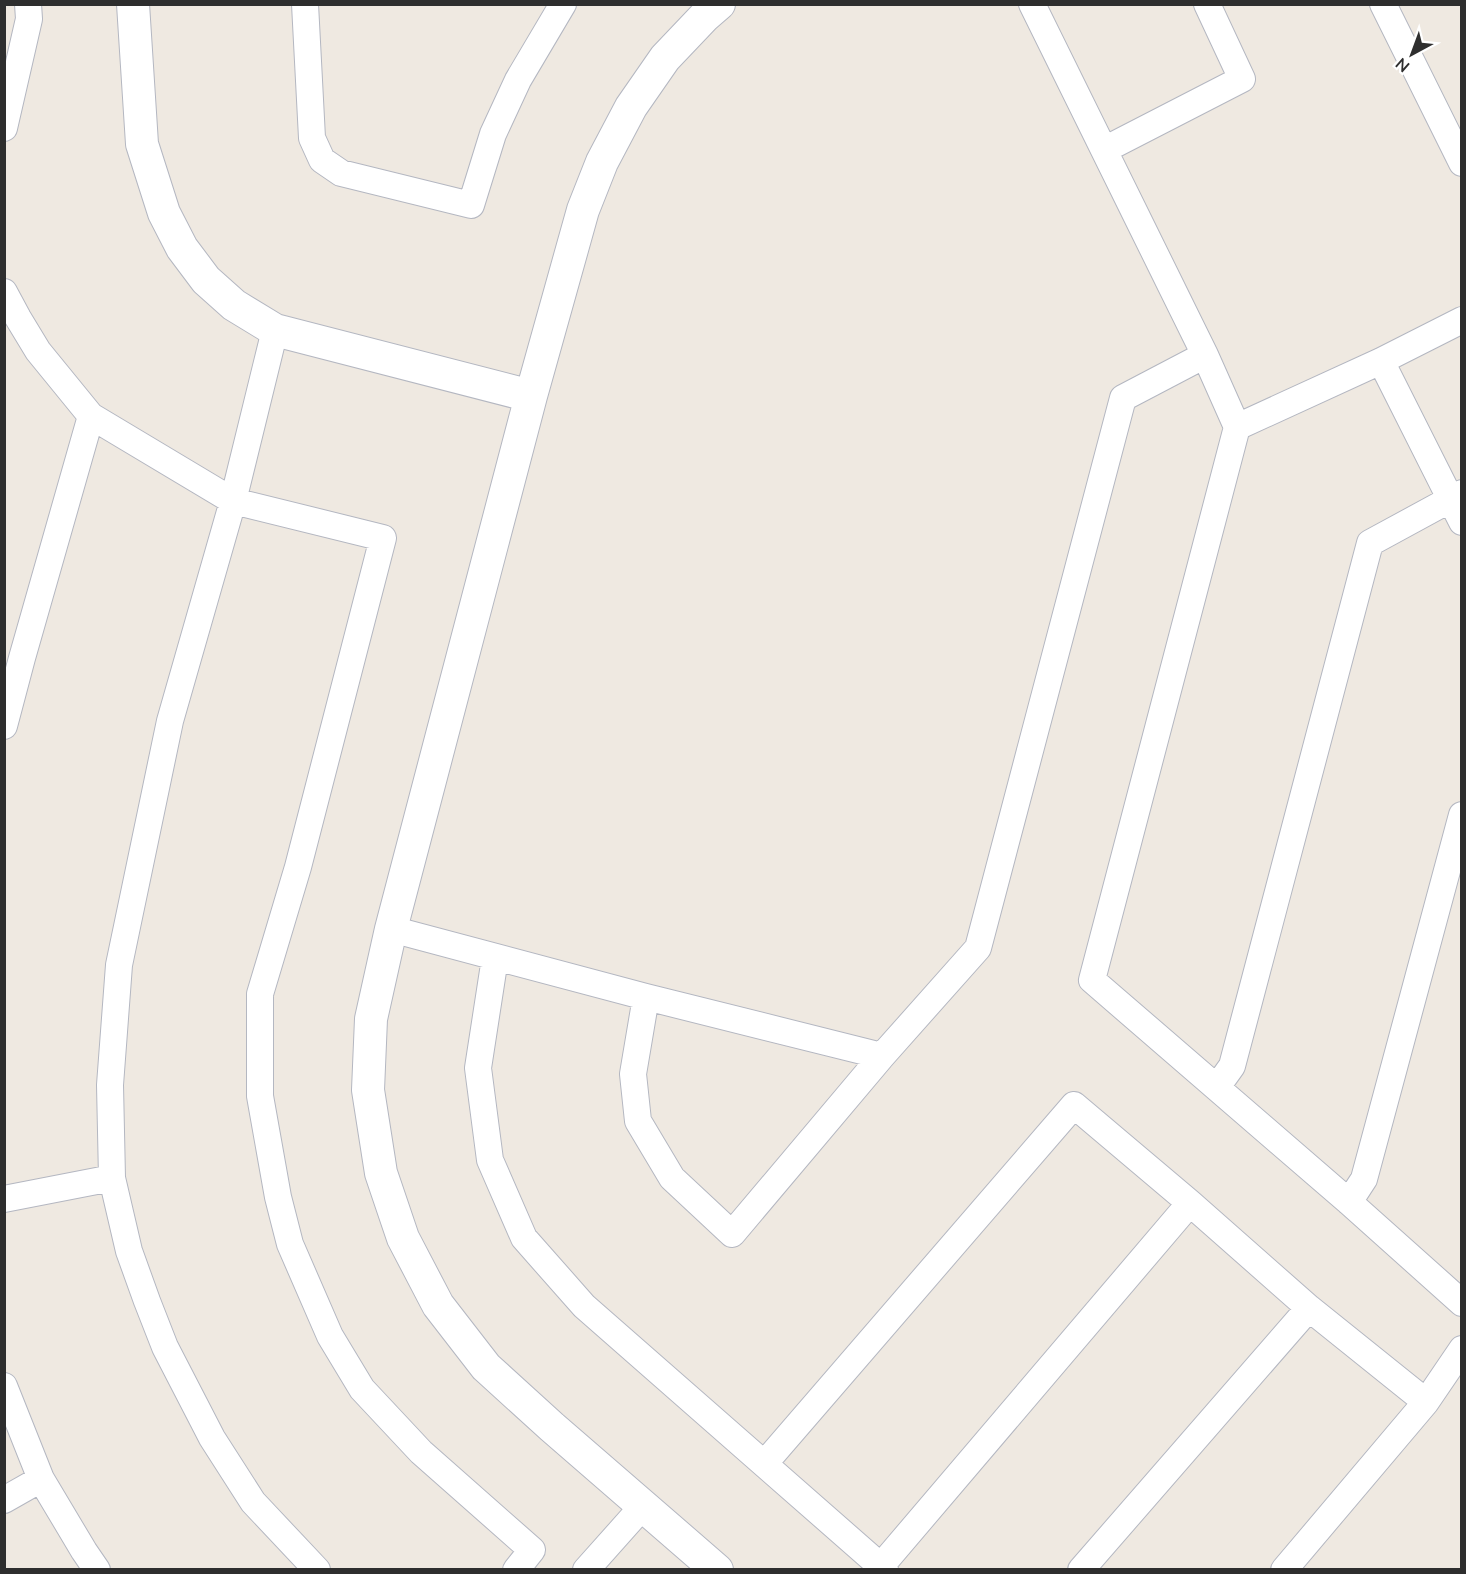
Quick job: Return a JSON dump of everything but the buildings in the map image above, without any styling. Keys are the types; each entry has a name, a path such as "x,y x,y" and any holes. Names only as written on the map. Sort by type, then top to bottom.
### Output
{"street":[{"path":"4,128 29,19 28,4"},
{"path":"134,4 142,144 164,213 182,248 206,280 234,305 275,330 531,396"},
{"path":"305,4 312,138 322,160 341,173 471,205 493,134 518,80 560,6"},
{"path":"717,1569 486,1367 438,1305 402,1238 381,1173 368,1090 371,1019 391,929 531,396 583,210 602,162 631,107 665,58 719,4"},
{"path":"1032,4 1205,355 1238,427 1092,980 1349,1202 1461,1303"},
{"path":"1104,150 1242,79 1207,4"},
{"path":"1383,4 1461,163"},
{"path":"4,291 38,351 91,416 233,501 383,538 298,867 260,994 260,1096 278,1197 290,1244 330,1336 362,1389 421,1452 532,1551 516,1569"},
{"path":"1238,427 1381,361 1461,320"},
{"path":"275,330 233,501 170,721 119,964 110,1085 112,1178 129,1251 165,1347 192,1401 212,1438 253,1502 317,1569"},
{"path":"646,997 633,1074 638,1120 672,1178 732,1234 882,1056 978,948 1123,398 1205,355"},
{"path":"1381,361 1456,496 1461,522"},
{"path":"4,726 91,416"},
{"path":"1217,1087 1232,1066 1370,543 1456,496"},
{"path":"1349,1202 1364,1179 1461,815"},
{"path":"391,929 495,958 882,1056"},
{"path":"495,958 478,1068 490,1160 524,1238 584,1306 883,1568 1190,1203"},
{"path":"764,1464 1074,1105 1309,1308 1426,1402"},
{"path":"4,1199 112,1178"},
{"path":"1081,1569 1309,1308"},
{"path":"1284,1569 1426,1402 1461,1349"},
{"path":"4,1386 41,1479 97,1569"},
{"path":"4,1500 41,1479"},
{"path":"586,1569 643,1506"}]}
